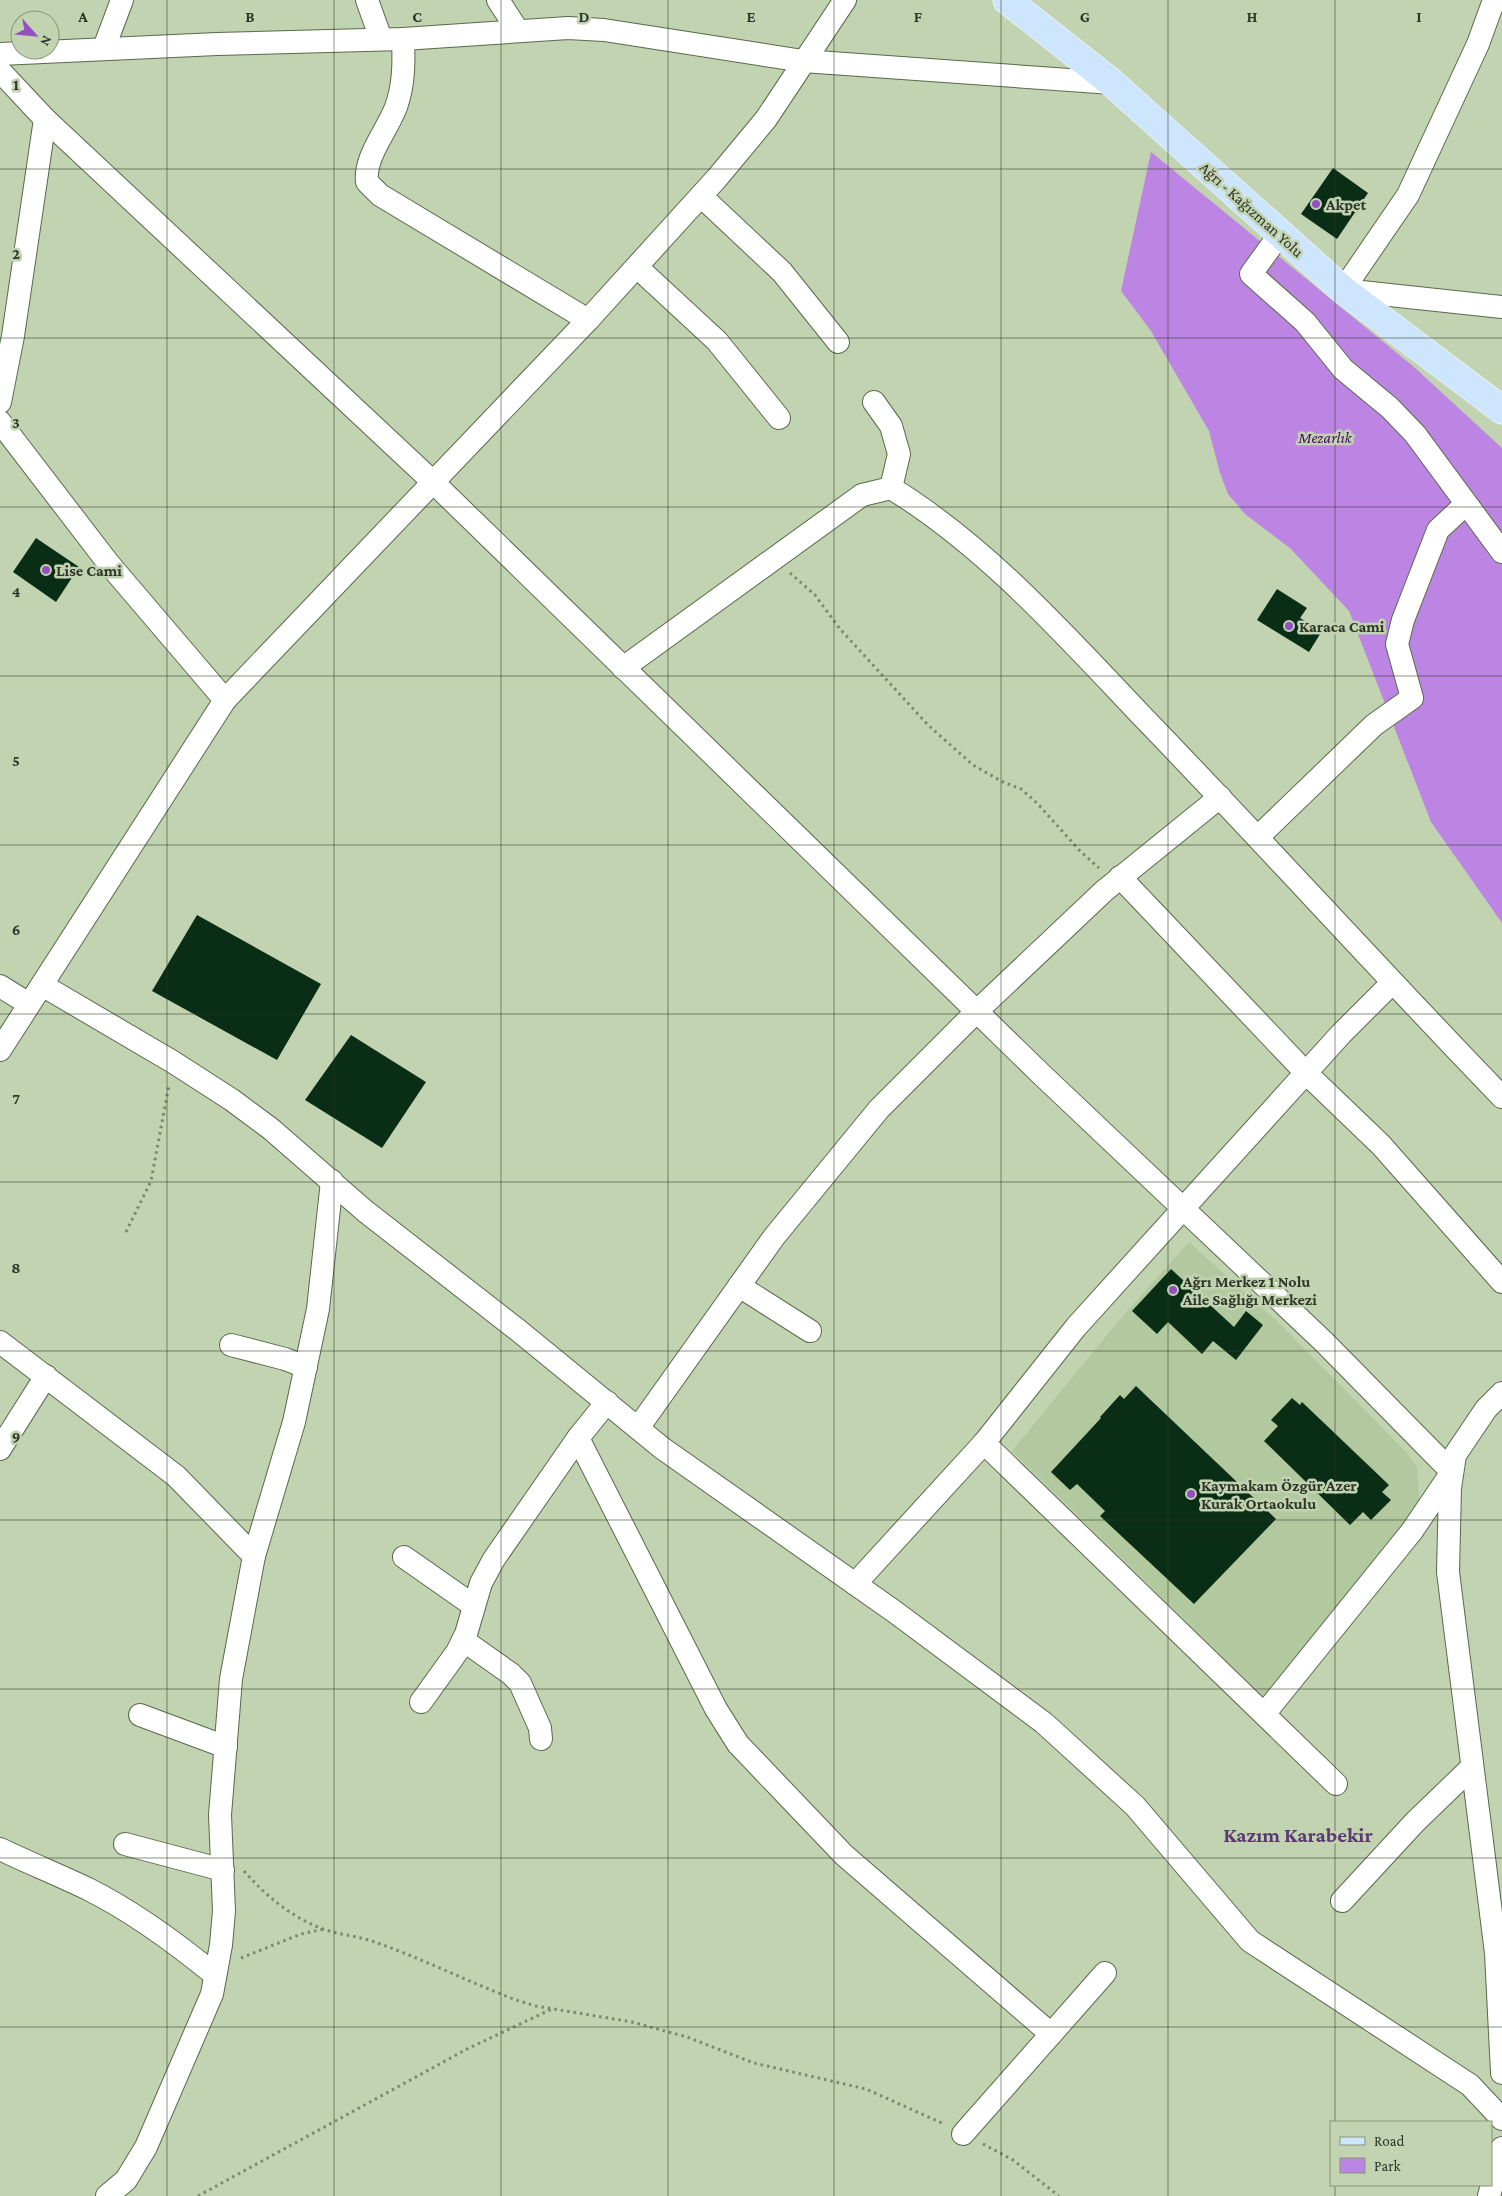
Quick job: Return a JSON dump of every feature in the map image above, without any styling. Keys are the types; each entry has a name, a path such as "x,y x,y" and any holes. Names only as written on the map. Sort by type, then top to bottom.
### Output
{"main road":[{"name":"Ağrı - Kağızman Yolu","path":"1023,5 1343,290 1502,410"}],"street":[{"path":"104,48 122,0"},
{"path":"367,0 381,39"},
{"path":"498,0 518,31"},
{"path":"0,1050 225,700 588,320 701,196 766,119 845,0"},
{"path":"1494,0 1478,44 1408,195 1343,290 1502,307"},
{"path":"0,54 104,48 403,38 568,28 604,30 803,61 1112,83"},
{"path":"403,38 403,81 396,107 367,166 366,182 380,195 588,320"},
{"path":"0,71 45,118 433,482 977,1011 1324,1342 1452,1472"},
{"path":"0,402 15,326 45,118"},
{"path":"701,196 782,272 838,342"},
{"path":"1280,234 1251,274 1305,322 1343,369 1390,408 1415,434 1502,552"},
{"path":"636,267 716,342 779,418"},
{"path":"874,402 891,426 899,454 891,488"},
{"path":"0,422 108,564 225,700"},
{"path":"623,668 862,495 891,488 920,506 1024,593 1259,836 1392,983 1502,1097"},
{"path":"1259,836 1374,725 1412,698 1397,644 1403,620 1438,530 1466,504"},
{"path":"638,1428 774,1237 879,1109 977,1011 1117,879 1220,797"},
{"path":"1117,879 1306,1073 1381,1145 1502,1282"},
{"path":"856,1584 984,1443 1076,1327 1341,1034 1392,983"},
{"path":"42,985 173,1062 232,1100 271,1129 365,1211 607,1402 662,1448 856,1584 1051,1729 1135,1806 1250,1941 1470,2085 1502,2119"},
{"path":"0,986 29,1004"},
{"path":"108,2196 126,2180 146,2147 202,2020 216,1975 224,1911 233,1869 220,1815 232,1679 254,1556 294,1422 318,1309 332,1181"},
{"path":"740,1286 810,1331"},
{"path":"0,1342 176,1476 254,1556"},
{"path":"231,1345 285,1359 306,1367"},
{"path":"0,1449 46,1376"},
{"path":"1502,1392 1470,1430 1455,1455 1452,1472 1448,1572 1471,1768 1496,1953 1502,2073"},
{"path":"421,1702 463,1640 481,1583 494,1558 578,1438 607,1402"},
{"path":"578,1438 716,1709 738,1744 844,1855 1051,2034"},
{"path":"984,1443 1265,1713 1336,1784"},
{"path":"1265,1713 1412,1531 1452,1472"},
{"path":"404,1557 474,1606"},
{"path":"463,1640 511,1674 520,1683 540,1728 541,1739"},
{"path":"140,1715 226,1747"},
{"path":"1342,1901 1415,1822 1471,1768"},
{"path":"126,1844 233,1869"},
{"path":"0,1850 88,1890 113,1904 181,1947 216,1975"},
{"path":"963,2134 1105,1973"},
{"path":"1492,2185 1502,2148"}],"path":[{"path":"775,559 815,595 840,630 950,746 973,765 1026,794 1080,851 1117,879"},
{"path":"126,1232 151,1181 160,1141 173,1062"},
{"path":"233,1869 294,1915 324,1929 375,1942 516,2000 536,2006 554,2007 642,2024 687,2037 754,2063 866,2089 963,2134 1013,2160 1059,2196"},
{"path":"216,1975 238,1959 261,1948 301,1934 324,1929"},
{"path":"198,2196 469,2048 554,2007"}],"shaded area":[{"path":"1189,1242 1279,1323 1406,1452 1417,1467 1420,1511 1264,1697 1012,1451 1116,1324"}],"green space":[{"name":"Mezarlık","path":"1151,152 1414,367 1502,448 1502,923 1431,822 1349,611 1290,548 1245,514 1228,494 1220,473 1209,431 1151,331 1121,291"}],"building":[{"path":"1333,168 1368,193 1337,239 1301,214"},
{"name":"Lise Cami","path":"36,538 79,567 56,602 13,572"},
{"name":"Karaca Cami","path":"1277,589 1307,608 1300,618 1322,631 1309,652 1257,620"},
{"path":"197,915 321,984 277,1060 152,991"},
{"path":"351,1035 426,1082 382,1148 305,1100"},
{"name":"Ağrı Merkez 1 Nolu Aile Sağlığı Merkezi","path":"1171,1269 1234,1327 1246,1311 1263,1325 1236,1360 1213,1341 1202,1354 1168,1322 1157,1334 1132,1311"},
{"name":"Kaymakam Özgür Azer Kurak Ortaokulu","path":"1136,1386 1276,1519 1194,1604 1100,1516 1105,1511 1077,1484 1070,1490 1051,1472 1120,1395 1124,1399"},
{"path":"1292,1398 1300,1405 1302,1402 1389,1485 1382,1492 1391,1500 1371,1520 1363,1512 1350,1525 1264,1441 1278,1426 1271,1420"}],"place":[{"name":"Akpet","path":"1316,204"},
{"name":"Lise Cami","path":"46,570"},
{"name":"Karaca Cami","path":"1289,626"},
{"name":"Ağrı Merkez 1 Nolu Aile Sağlığı Merkezi","path":"1173,1290"},
{"name":"Kaymakam Özgür Azer Kurak Ortaokulu","path":"1191,1494"}],"district":[{"name":"Kazım Karabekir","path":"1298,1835"}]}
